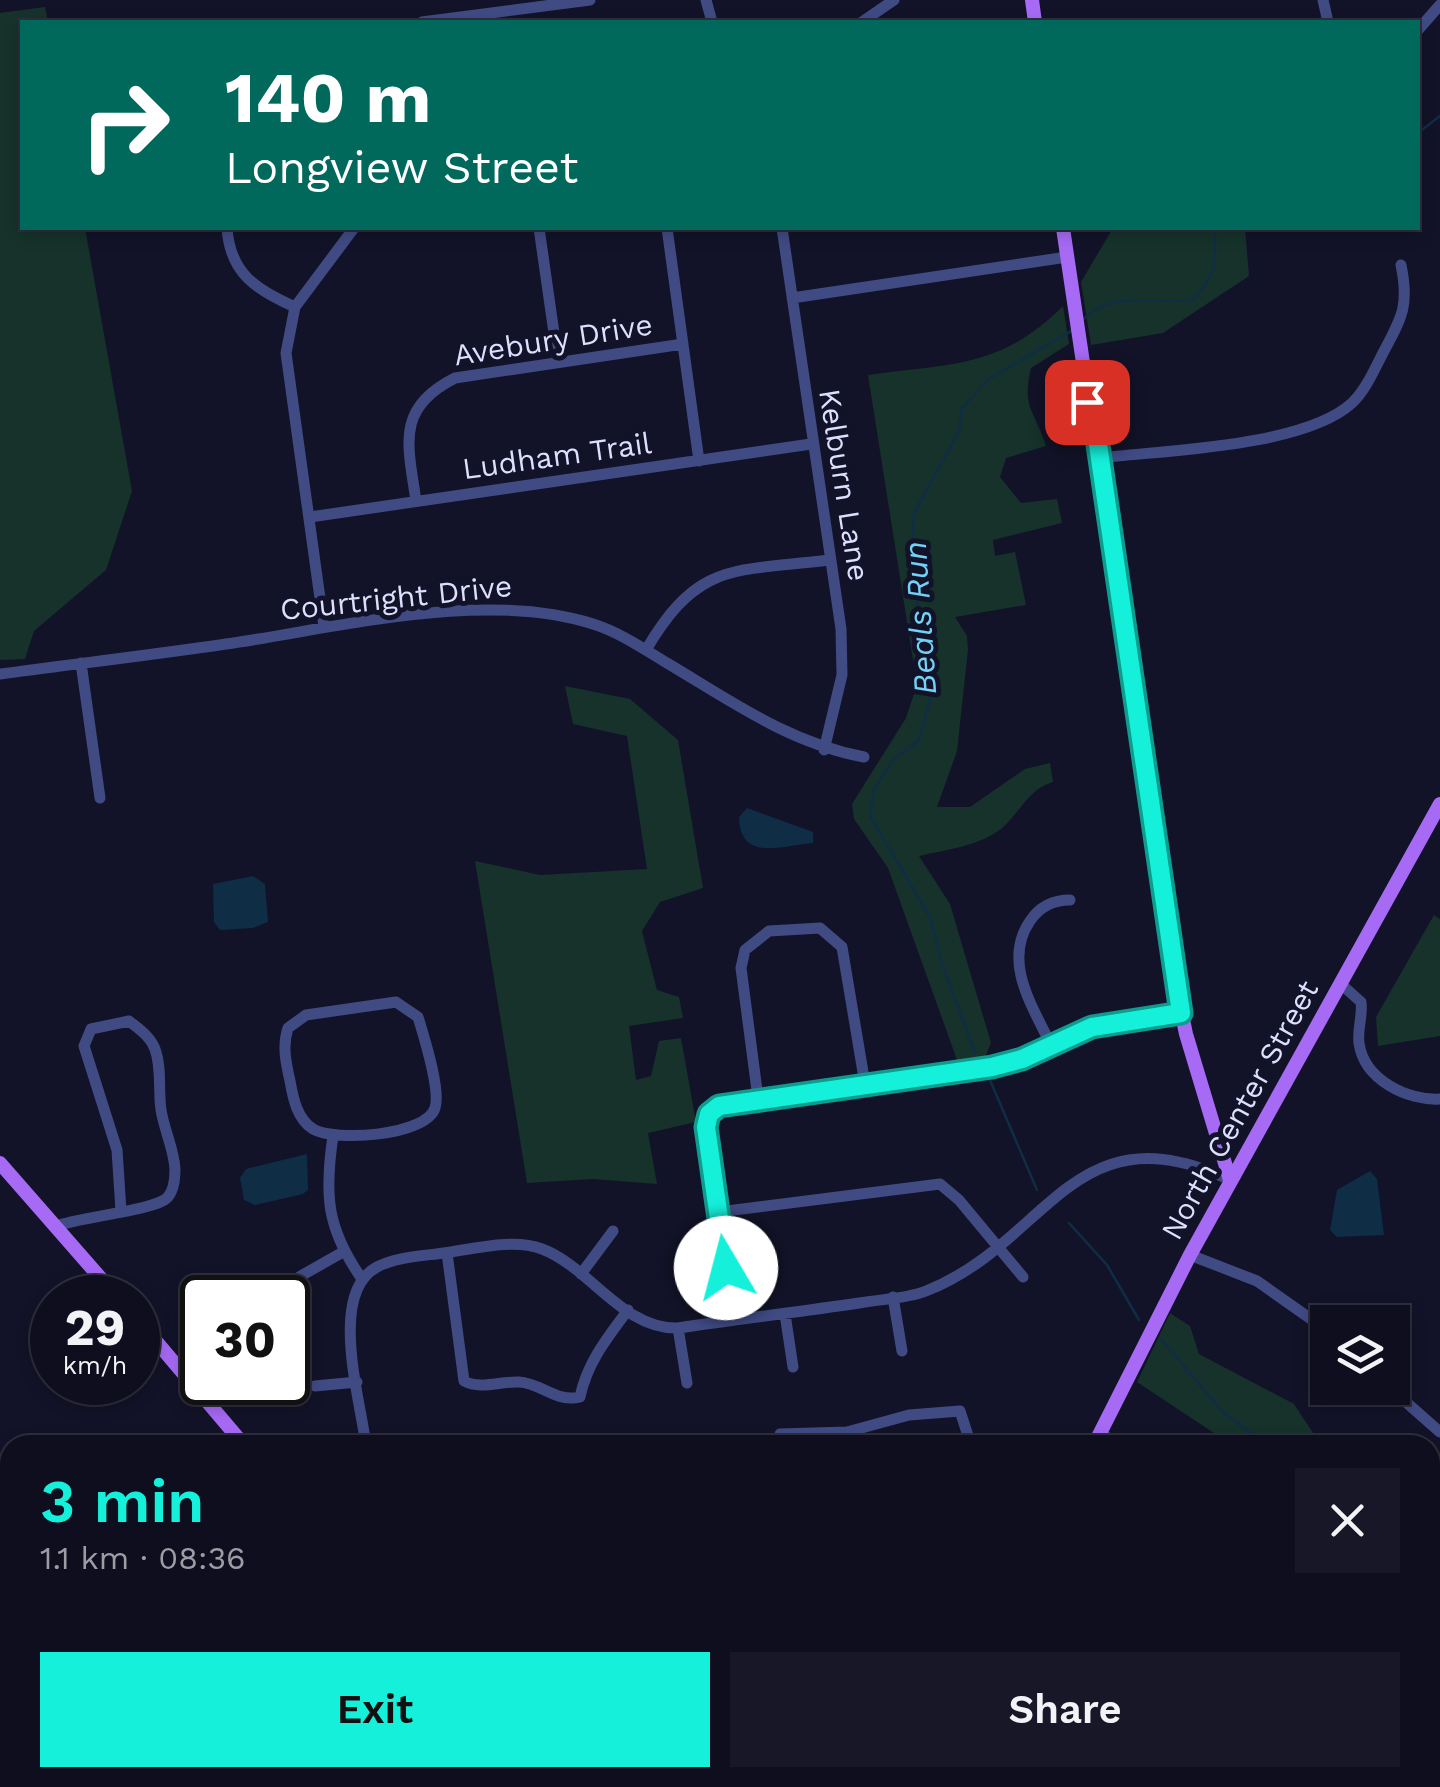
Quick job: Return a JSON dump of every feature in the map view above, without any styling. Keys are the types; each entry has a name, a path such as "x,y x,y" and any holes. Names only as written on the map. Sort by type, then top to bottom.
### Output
{"main road":[{"path":"1063,230 1181,1013 1230,1180"},
{"name":"North Center Street","path":"1099,1435 1230,1180 1440,804"},
{"path":"0,1162 98,1275"},
{"path":"160,1346 236,1435"}],"street":[{"path":"457,20 590,0"},
{"path":"865,20 894,0"},
{"path":"1420,28 1440,6"},
{"path":"228,230 232,260 240,273 254,286 295,308"},
{"path":"324,627 286,353 295,308 353,230"},
{"path":"539,230 558,361"},
{"path":"667,230 699,460"},
{"name":"Kelburn Lane","path":"782,230 810,444 841,629 842,674 824,750"},
{"path":"792,298 1067,258"},
{"path":"1100,458 1308,429 1341,410 1369,380 1398,325 1408,298 1401,265"},
{"name":"Avebury Drive","path":"416,502 408,429 417,405 434,388 454,378 683,344"},
{"name":"Ludham Trail","path":"310,517 810,444"},
{"path":"646,650 668,612 695,586 733,573 829,560"},
{"name":"Courtright Drive","path":"0,674 324,627 506,608 548,611 598,625 646,650 786,735 824,750 864,757"},
{"path":"82,664 100,798"},
{"path":"1051,1045 1023,986 1018,951 1038,910 1058,900 1070,900"},
{"path":"758,1098 740,946 769,931 812,927 836,930 846,954 866,1084"},
{"path":"1342,985 1362,1002 1358,1041 1375,1071 1404,1095 1440,1098"},
{"path":"405,1004 418,1017 422,1030 437,1098 431,1118 418,1127 334,1136 310,1128 294,1102 285,1057 288,1028 306,1014 405,1004"},
{"path":"727,1321 730,1296 709,1114 719,1106 1008,1064 1106,1023 1181,1013"},
{"path":"56,1226 86,1215 121,1211 147,1208 168,1197 175,1166 160,1105 155,1048 147,1035 129,1021 90,1029 84,1046 117,1150 121,1211"},
{"path":"334,1136 327,1189 343,1252 362,1279"},
{"path":"362,1435 349,1306 362,1279 374,1268 397,1260 541,1248 628,1310 664,1328 678,1328 894,1298 944,1283 1080,1180 1124,1159 1172,1158 1230,1180"},
{"path":"718,1212 940,1184 959,1200 994,1247 1023,1277"},
{"path":"580,1274 613,1231"},
{"path":"303,1275 343,1252"},
{"path":"447,1253 464,1382 474,1387 524,1382 568,1400 580,1397 585,1374 628,1310"},
{"path":"1190,1255 1257,1281 1310,1318"},
{"path":"894,1298 902,1351"},
{"path":"786,1314 794,1368"},
{"path":"678,1328 687,1383"},
{"path":"315,1386 357,1382"},
{"path":"1409,1405 1440,1432"},
{"path":"780,1435 847,1432 908,1415 960,1411 968,1435"}],"green space":[{"path":"45,7 48,20 20,20 20,230 85,230 132,491 106,570 34,631 25,659 0,660 0,13"},
{"path":"1112,230 1245,230 1249,276 1163,333 1091,345 1081,282"},
{"path":"1063,306 1069,344 1031,368 1028,382 1029,402 1046,446 1006,458 1000,477 1021,503 1057,499 1062,523 993,540 995,556 1015,552 1026,605 955,617 967,636 968,650 957,751 937,807 970,807 1025,769 1050,763 1053,782 1037,790 1008,823 983,840 919,856 950,904 991,1043 984,1060 957,1060 888,868 854,819 852,804 906,718 917,685 868,375 950,365 996,352 1040,327"},
{"path":"565,686 630,699 678,740 703,888 660,902 642,931 657,990 679,997 683,1018 629,1026 636,1080 651,1076 659,1041 681,1038 696,1122 648,1133 657,1184 593,1179 527,1183 475,861 540,875 647,869 627,736 573,724"},
{"path":"1434,915 1440,919 1440,1036 1378,1046 1376,1017"},
{"path":"1170,1313 1190,1326 1199,1354 1294,1404 1314,1435 1217,1435 1137,1382"}],"water":[{"path":"747,808 813,832 813,843 775,848 754,846 741,831 739,817"},
{"path":"253,876 265,884 268,922 253,928 220,930 214,922 213,884"},
{"path":"307,1154 308,1190 303,1194 255,1205 244,1200 240,1178 246,1169"},
{"path":"1370,1171 1377,1179 1384,1235 1337,1237 1330,1230 1337,1190"}],"waterway":[{"name":"Beals Run","path":"1420,131 1440,116"},
{"name":"Beals Run","path":"1083,320 1093,311 1119,302 1193,300 1213,267 1214,230"},
{"name":"Beals Run","path":"975,1053 942,964 930,917 870,816 874,790 892,761 919,740 930,699 927,639 916,597 912,556 914,513 959,431 962,408 989,379 1071,331"},
{"name":"Beals Run","path":"990,1080 1037,1190"},
{"name":"Beals Run","path":"1069,1223 1107,1265 1139,1320"},
{"name":"Beals Run","path":"1161,1339 1223,1412 1253,1435"}],"route":[{"path":"726,1268 706,1127 709,1114 719,1106 1008,1064 1092,1027 1181,1013 1096,431 1087,402"}]}
